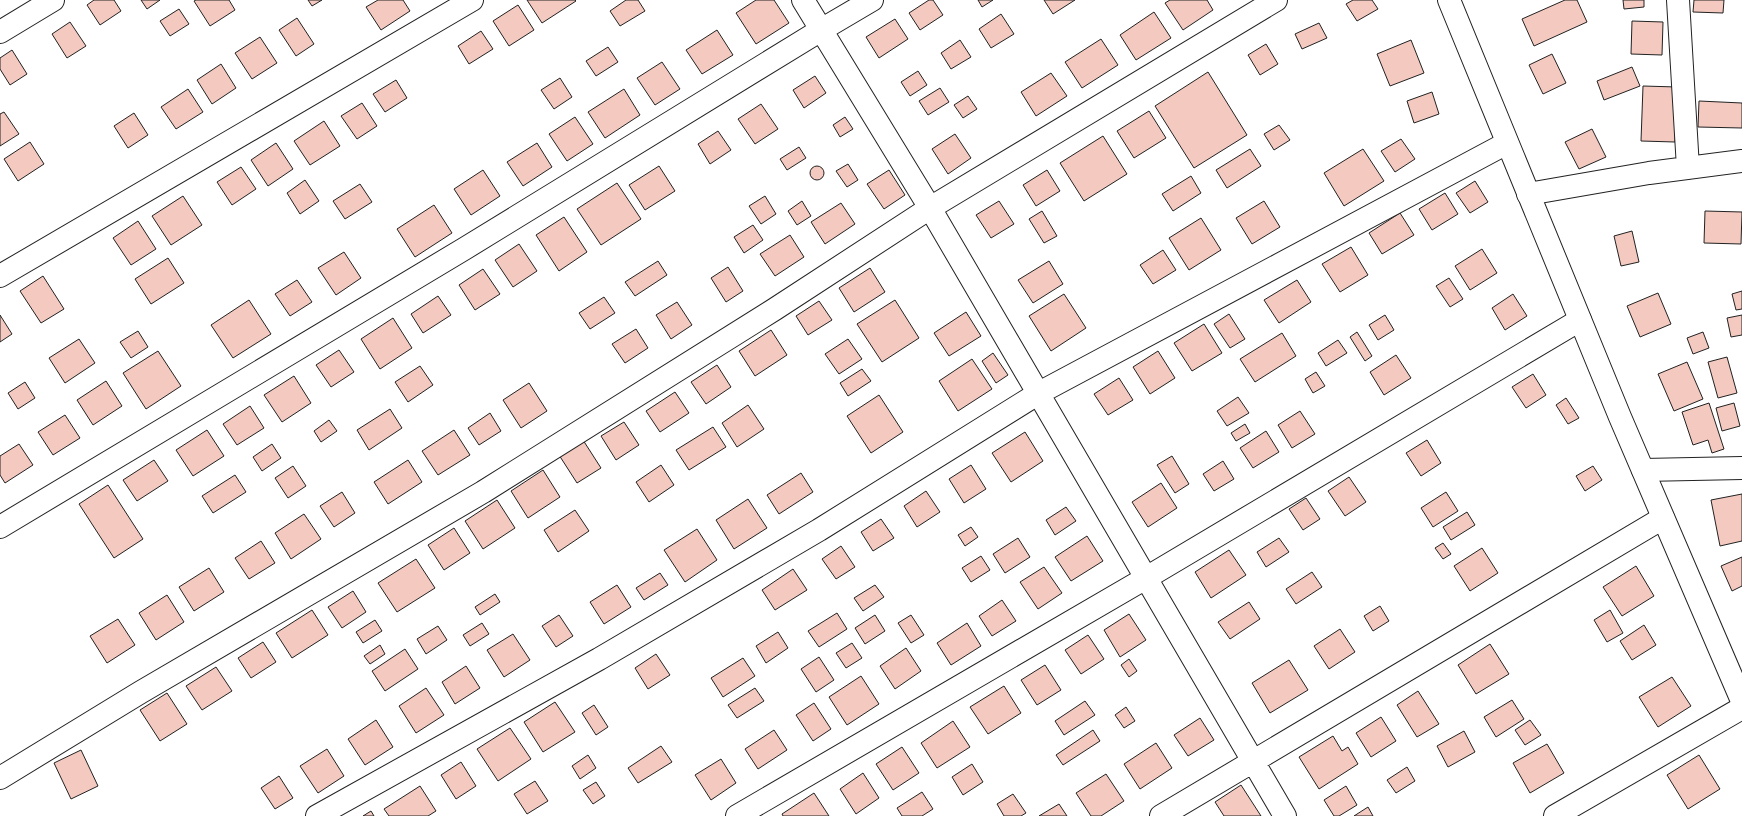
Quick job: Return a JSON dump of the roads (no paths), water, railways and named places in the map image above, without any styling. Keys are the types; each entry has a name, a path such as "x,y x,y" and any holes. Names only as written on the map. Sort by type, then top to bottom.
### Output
{"street":[{"path":"0,32 53,0"},
{"path":"0,276 472,0"},
{"path":"803,0 930,208 1285,816"},
{"path":"0,527 471,245 872,0"},
{"path":"0,778 141,692 483,492 775,309 930,208 1276,0"},
{"path":"1449,0 1642,470 1742,701"},
{"path":"1678,0 1688,168"},
{"path":"317,816 599,659 819,530 1039,393 1507,142"},
{"path":"1528,194 1649,173 1742,161"},
{"path":"737,816 1146,578 1580,320"},
{"path":"1642,470 1742,468"},
{"path":"1161,816 1663,518"},
{"path":"1555,816 1742,708"}]}
